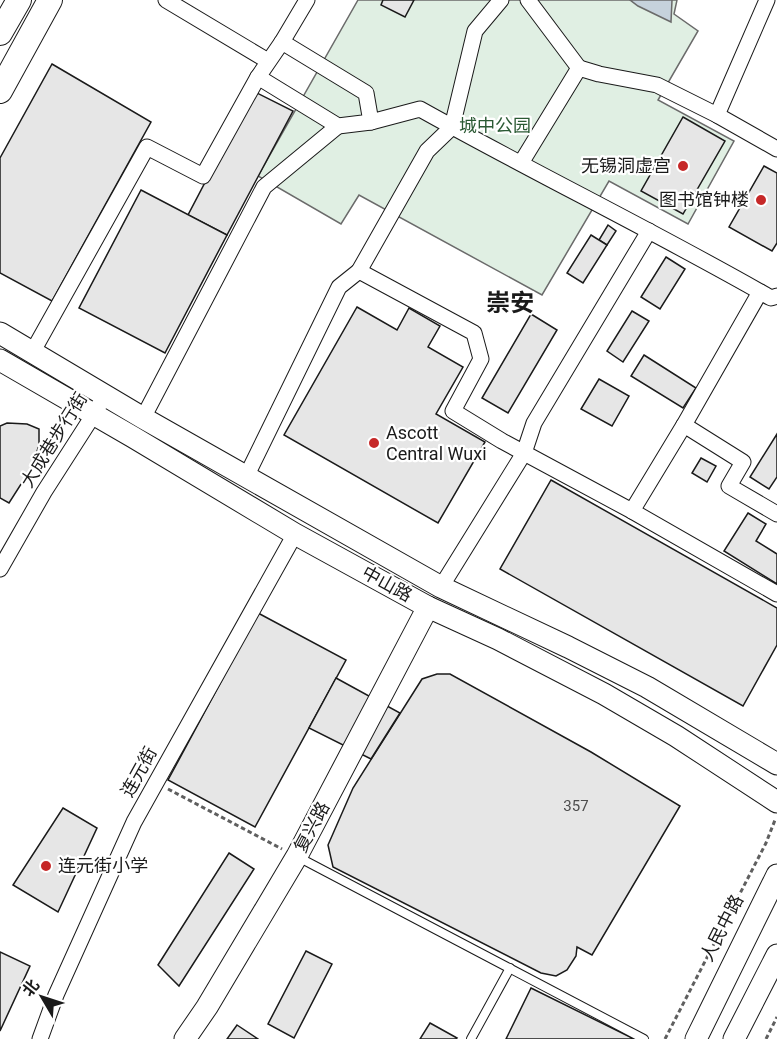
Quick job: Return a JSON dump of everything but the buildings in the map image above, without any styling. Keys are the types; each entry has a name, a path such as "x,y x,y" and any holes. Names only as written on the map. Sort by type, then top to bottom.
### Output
{"main road":[{"path":"0,91 50,0"},
{"path":"0,33 13,2"},
{"name":"中山路","path":"0,333 143,418 441,587 647,687 777,764"},
{"name":"中山路","path":"0,360 295,534 428,608 498,639 604,694 676,736 777,802"},
{"name":"复兴路","path":"185,1039 207,1007 297,856 428,608"},
{"name":"人民中路","path":"696,1039 777,875"},
{"path":"734,1039 777,955"}],"street":[{"path":"166,0 268,61"},
{"path":"33,351 147,147 203,176 258,77 307,0"},
{"path":"246,477 339,287 359,272 427,152 452,127 475,32 501,0"},
{"path":"528,0 579,68 657,85 777,149"},
{"path":"717,115 767,0"},
{"path":"282,42 366,93 371,122"},
{"path":"521,163 579,68"},
{"path":"258,77 338,126"},
{"path":"143,418 264,187 338,126 371,122 420,109 771,298 777,296"},
{"path":"441,587 524,453 534,423 649,231"},
{"path":"359,272 474,333 481,359 453,411 777,594"},
{"path":"632,512 760,292"},
{"name":"大成巷步行街","path":"0,569 44,492 105,395"},
{"path":"684,425 743,462 729,486 777,514"},
{"name":"连元街","path":"40,1039 56,995 129,833 295,534"}],"lane":[{"path":"297,856 644,1039"},
{"path":"471,1039 510,968"}],"path":[{"path":"156,783 297,856"},
{"name":"人民中路","path":"665,1039 766,843 777,816"},
{"path":"766,1039 777,1017"}],"green space":[{"name":"城中公园","path":"358,0 677,0 674,14 698,31 658,100 734,141 688,224 609,181 542,295 359,195 341,224 258,176"}],"shaded area":[{"path":"630,0 672,0 671,22 638,6"}],"place":[{"name":"无锡洞虚宫","path":"683,166"},
{"name":"图书馆钟楼","path":"761,200"},
{"name":"Ascott Central Wuxi","path":"374,443"},
{"name":"连元街小学","path":"46,866"}],"district":[{"name":"崇安","path":"510,303"}]}
